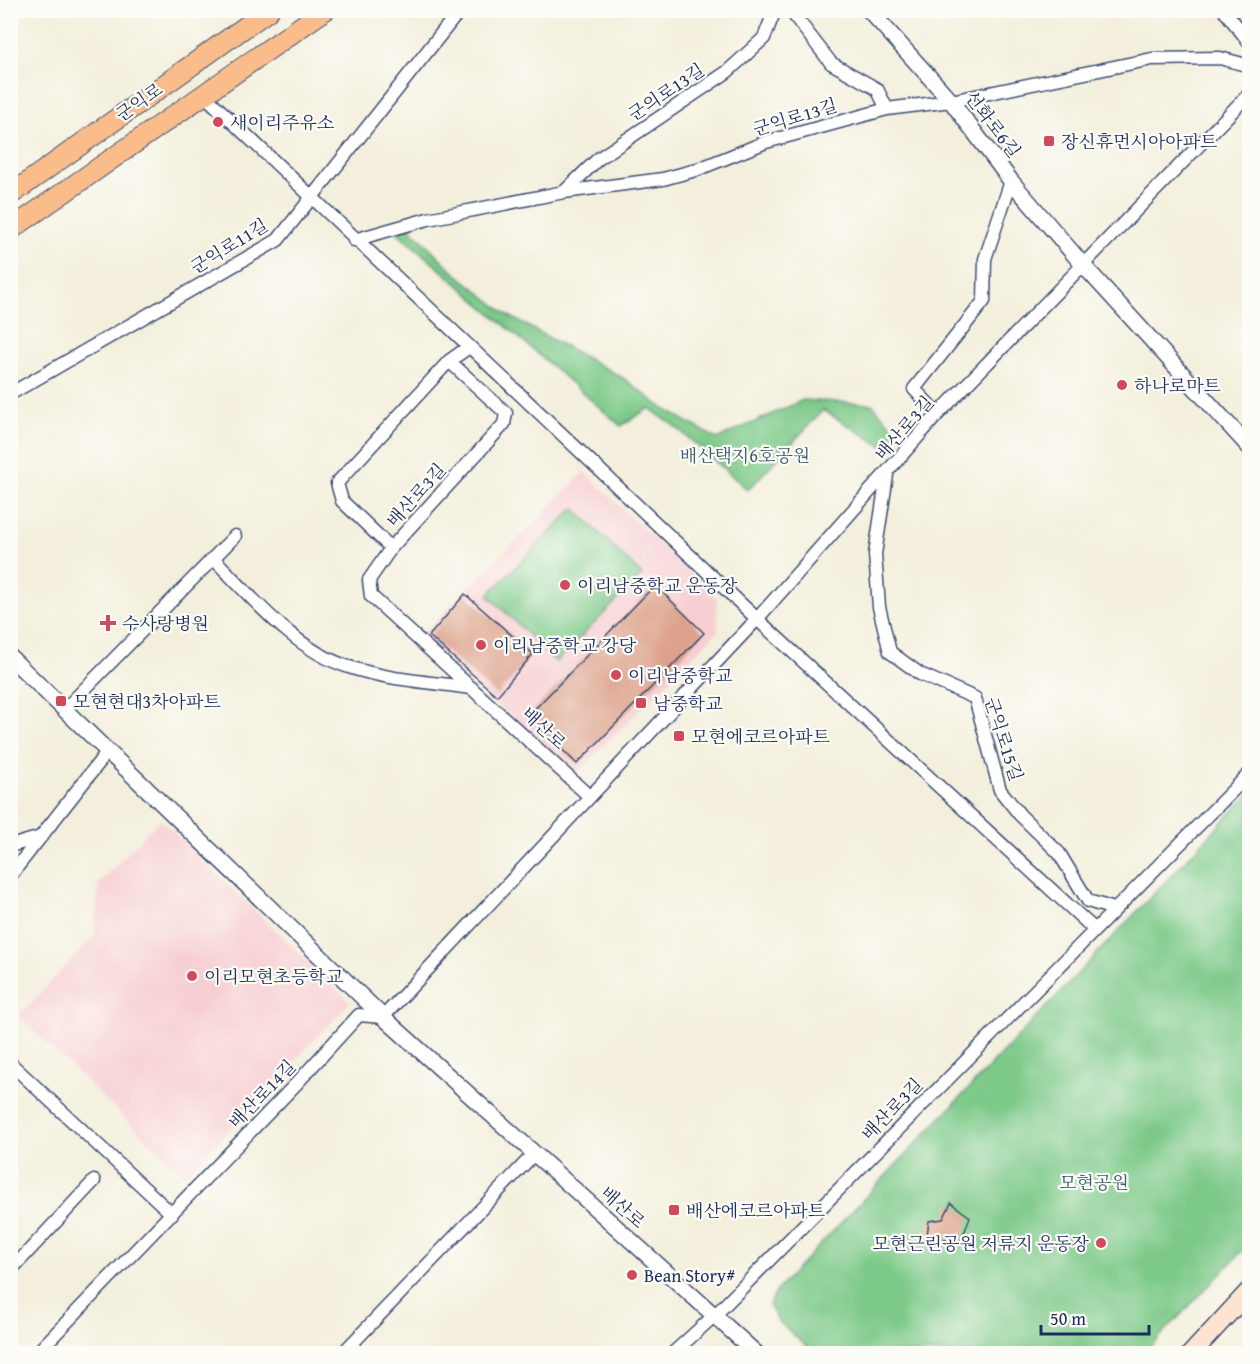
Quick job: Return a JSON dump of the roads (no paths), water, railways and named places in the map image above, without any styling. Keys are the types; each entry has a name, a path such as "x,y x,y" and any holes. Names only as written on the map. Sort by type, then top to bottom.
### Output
{"main road":[{"name":"군익로","path":"10,195 269,10"},
{"name":"군익로","path":"10,230 325,10"},
{"path":"1191,1353 1250,1290"}],"street":[{"name":"군익로11길","path":"10,394 278,240 309,197 460,10"},
{"name":"군의로13길","path":"564,192 598,159 727,72 764,38 775,10"},
{"path":"790,10 831,63 877,89 887,109"},
{"name":"선화로6길","path":"869,10 951,101 1011,181 1083,265 1250,448"},
{"path":"1224,10 1250,43"},
{"name":"군익로13길","path":"354,240 428,219 564,192 663,179 696,170 766,142 887,109 951,101 1152,59 1220,58 1250,66"},
{"path":"1083,265 1250,93"},
{"path":"203,94 354,240 757,619 1094,929"},
{"path":"938,414 914,389 984,301 985,259 1011,181"},
{"name":"배산로3길","path":"589,796 757,619 888,474 938,414 1083,265"},
{"name":"배산로3길","path":"392,548 342,501 337,483 449,361 470,347"},
{"name":"배산로3길","path":"449,361 506,413 504,424 392,548 369,580 371,596 472,688"},
{"name":"군익로15길","path":"888,474 875,554 879,607 890,652 920,674 975,698 1000,790 1020,815 1059,853 1088,902 1114,909"},
{"path":"65,709 235,536"},
{"path":"213,558 285,628 324,656 346,667 379,675 472,688"},
{"name":"배산로","path":"10,657 383,1017 757,1353"},
{"name":"배산로","path":"472,688 589,796"},
{"path":"10,876 108,751"},
{"name":"배산로3길","path":"672,1353 715,1315 1250,773"},
{"path":"383,1017 589,796"},
{"path":"10,846 41,837"},
{"name":"배산로14길","path":"36,1353 359,1015 383,1017"},
{"path":"10,1063 171,1214"},
{"path":"342,1353 534,1154"},
{"path":"10,1271 94,1181"}],"place":[{"name":"새이리주유소","path":"218,122"},
{"name":"장신휴먼시아아파트","path":"1049,141"},
{"name":"하나로마트","path":"1122,385"},
{"name":"이리남중학교 운동장","path":"565,585"},
{"name":"수사랑병원","path":"108,623"},
{"name":"이리남중학교 강당","path":"481,645"},
{"name":"이리남중학교","path":"616,675"},
{"name":"모현현대3차아파트","path":"61,701"},
{"name":"남중학교","path":"641,703"},
{"name":"모현에코르아파트","path":"679,736"},
{"name":"이리모현초등학교","path":"192,976"},
{"name":"배산에코르아파트","path":"674,1210"},
{"name":"모현근린공원 저류지 운동장","path":"1101,1243"},
{"name":"Bean Story#","path":"632,1275"}],"park label":[{"name":"배산택지6호공원","path":"745,455"},
{"name":"모현공원","path":"1094,1182"}]}
